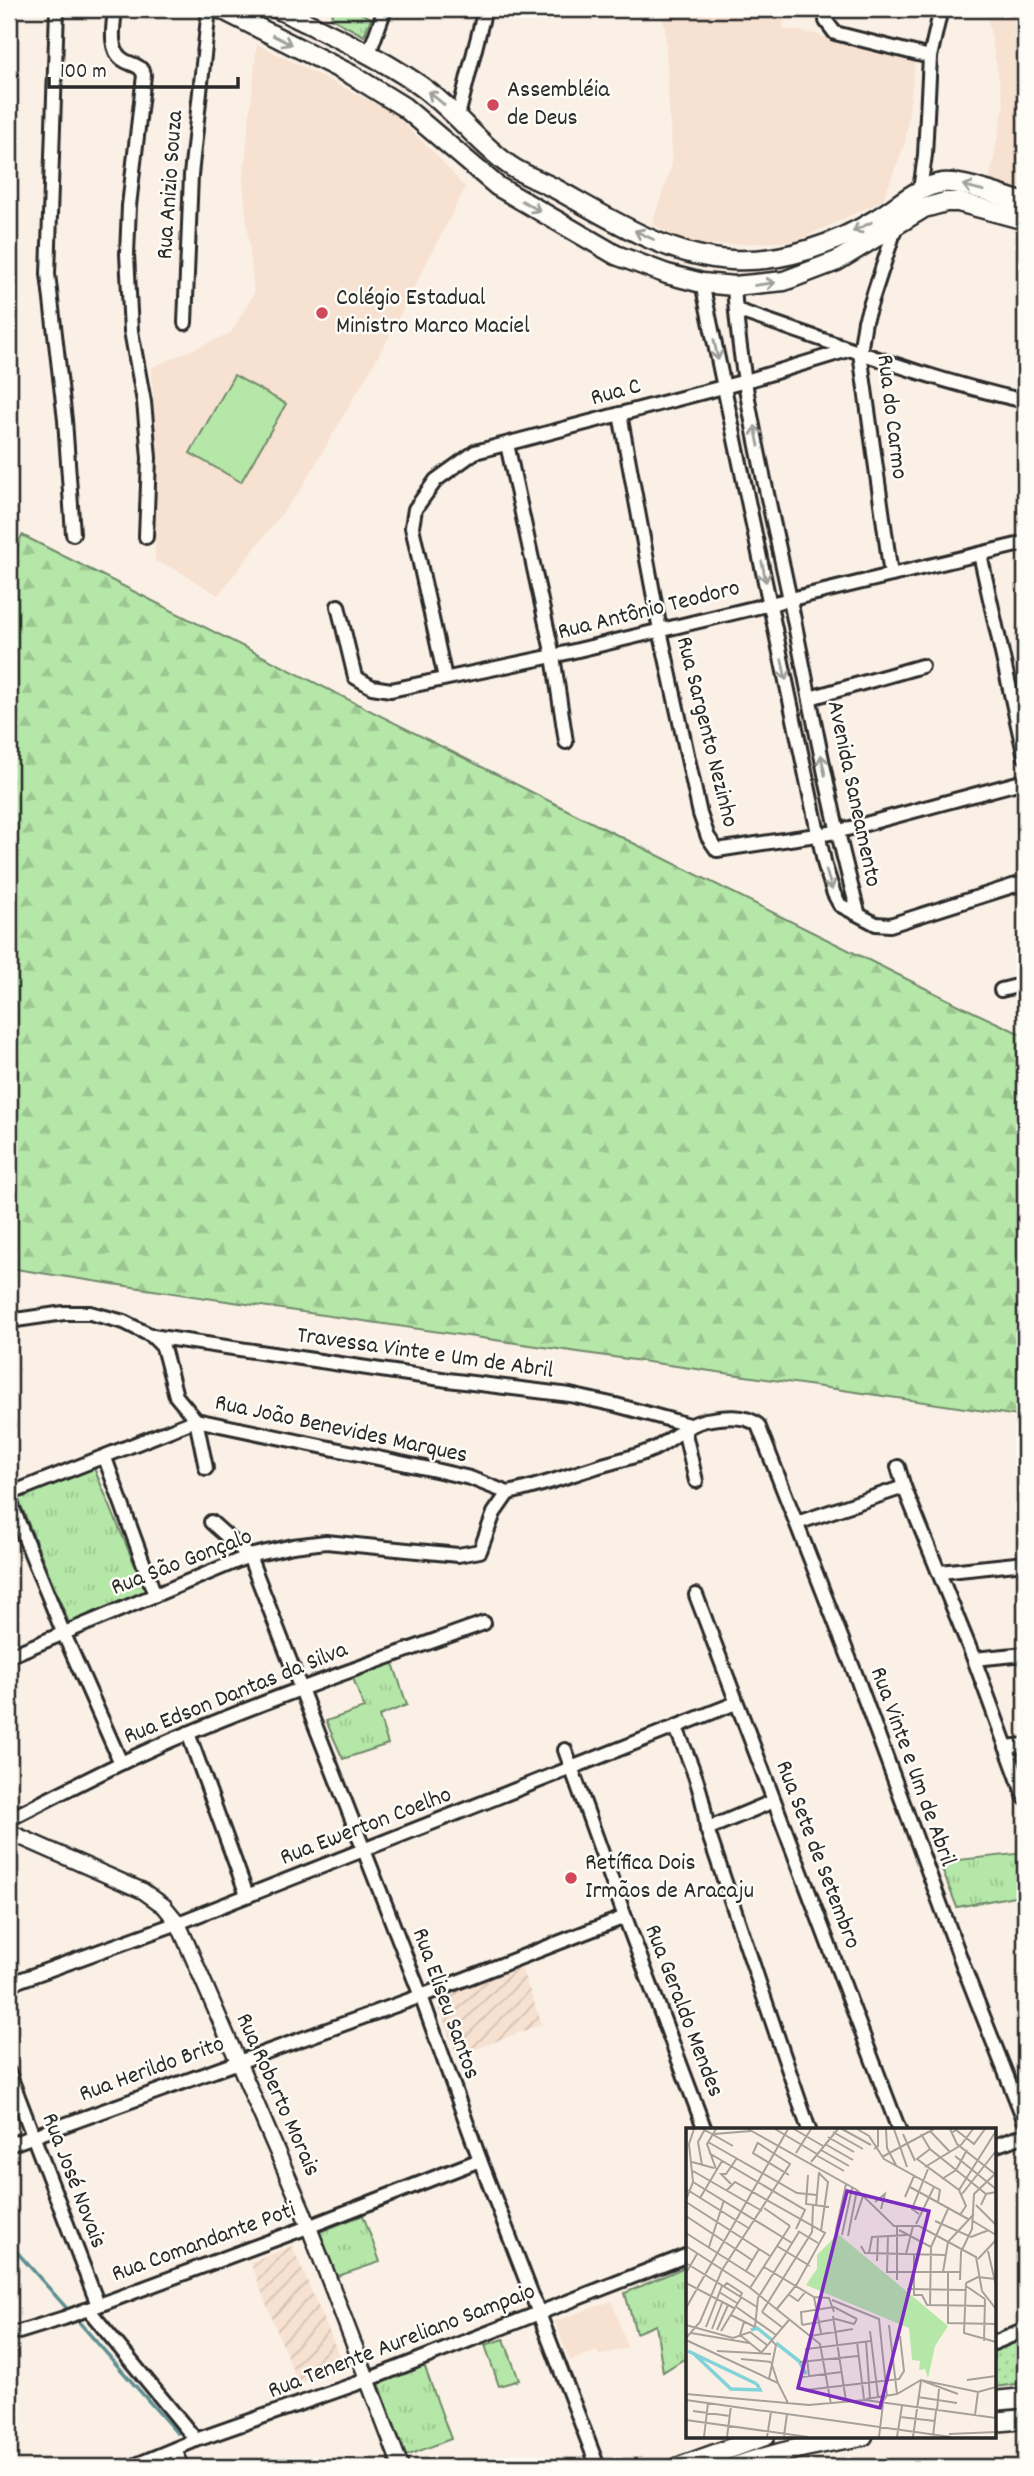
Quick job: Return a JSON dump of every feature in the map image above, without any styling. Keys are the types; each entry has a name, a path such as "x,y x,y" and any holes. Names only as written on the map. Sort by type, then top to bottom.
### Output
{"main road":[{"path":"221,9 352,75 404,107 497,186 616,254 645,267 702,283 734,286 784,281 837,261 924,208 953,202 1025,220"},
{"path":"278,9 369,53 418,84 457,116 484,145 511,166 611,220 675,249 735,261 808,249 876,219 920,190 949,183 1025,203"},
{"path":"466,162 481,157 484,145"},
{"path":"497,186 500,174 511,166"},
{"path":"996,2401 1025,2398"},
{"path":"996,2422 1025,2419"},
{"path":"679,2467 759,2438"},
{"path":"734,2467 802,2446 851,2438"}],"street":[{"path":"57,9 48,274 65,420 73,534"},
{"path":"115,9 114,41 117,54 124,61 138,66 144,75 129,206 127,254 131,331 144,402 149,458 146,537"},
{"name":"Rua Anizio Souza","path":"185,323 191,175 209,9"},
{"path":"369,53 385,9"},
{"path":"457,116 485,9"},
{"path":"920,190 925,155 930,57 941,9"},
{"path":"826,15 830,30 838,35 930,57"},
{"name":"Rua do Carmo","path":"891,575 854,351 896,226"},
{"name":"Avenida Saneamento","path":"702,283 825,866 836,900 840,905 858,912"},
{"name":"Avenida Saneamento","path":"734,286 738,341 765,481 836,832 858,912"},
{"path":"736,310 940,380 1025,401"},
{"name":"Rua C","path":"445,678 412,520 415,509 436,480 475,452 854,351"},
{"name":"Rua Sargento Nezinho","path":"620,414 660,630 700,814 708,837 717,850 818,835"},
{"path":"507,444 553,656 566,742"},
{"path":"746,486 765,481"},
{"name":"Rua Antônio Teodoro","path":"338,606 355,677 372,687 391,690 553,656 1025,543"},
{"path":"980,554 1025,757"},
{"path":"810,698 922,666"},
{"path":"818,835 1025,781"},
{"path":"858,912 876,924 895,925 1025,882"},
{"path":"1001,990 1025,984"},
{"name":"Travessa Vinte e Um de Abril","path":"9,1321 53,1314 90,1313 124,1322 152,1336 448,1380 570,1395 616,1405 687,1427"},
{"path":"152,1336 163,1347 176,1396 196,1420 206,1468"},
{"name":"Rua Vinte e Um de Abril","path":"687,1427 705,1420 737,1418 752,1421 760,1427 964,1968 1025,2122"},
{"name":"Rua João Benevides Marques","path":"9,1496 196,1420 470,1478 508,1493"},
{"path":"508,1493 530,1489 646,1452 687,1427 696,1481"},
{"path":"105,1458 155,1595"},
{"path":"898,1467 974,1658 1025,1798"},
{"path":"797,1523 904,1487"},
{"name":"Rua São Gonçalo","path":"9,1656 250,1556 311,1542 458,1555 480,1551 494,1513 508,1493"},
{"path":"9,1496 63,1632 121,1763"},
{"path":"211,1522 250,1556"},
{"name":"Rua Eliseu Santos","path":"250,1556 421,1996 480,2160 598,2467"},
{"path":"940,1572 1025,1563"},
{"name":"Rua Sete de Setembro","path":"696,1595 899,2128"},
{"name":"Rua Edson Dantas da Silva","path":"9,1819 188,1733 300,1689 484,1623"},
{"path":"974,1658 1025,1654"},
{"name":"Rua Ewerton Coelho","path":"9,1984 178,1923 736,1703"},
{"path":"677,1728 703,1798 707,1829 808,2128"},
{"path":"188,1733 247,1895"},
{"path":"1006,1747 1025,1745"},
{"name":"Rua Geraldo Mendes","path":"565,1750 704,2128"},
{"path":"707,1829 774,1801"},
{"name":"Rua Roberto Morais","path":"9,1832 143,1891 164,1906 178,1923 308,2227 401,2467"},
{"name":"Rua Herildo Brito","path":"9,2146 421,1996 625,1917"},
{"name":"Rua José Novais","path":"9,2073 93,2307 196,2440"},
{"path":"996,2145 1025,2136"},
{"name":"Rua Comandante Poti","path":"19,2332 64,2318 308,2227 480,2160"},
{"name":"Rua Tenente Aureliano Sampaio","path":"131,2467 196,2440 367,2380 686,2256"},
{"path":"996,2342 1025,2330"},
{"path":"175,2449 182,2467"}],"shaded area":[{"path":"660,9 784,9 783,29 810,33 915,62 905,143 883,200 796,241 692,246 652,224 672,164 665,27"},
{"path":"986,9 1025,9 1025,189 989,183 1004,106"},
{"name":"Colégio Estadual Ministro Marco Maciel","path":"257,44 392,112 465,188 386,342 301,489 218,595 179,571 155,561 152,367 231,333 254,293 243,182"},
{"path":"520,1965 542,2024 457,2056 435,1998"},
{"path":"292,2246 343,2364 298,2384 250,2262"},
{"path":"612,2301 627,2347 600,2356 596,2351 570,2361 555,2321"}],"green space":[{"path":"334,9 352,9 371,18 364,36 331,18"},
{"path":"234,375 286,404 241,482 190,453"},
{"path":"22,535 599,826 1025,1036 1025,1417 9,1268 9,564"},
{"path":"94,1468 146,1592 69,1623 18,1498"},
{"path":"393,1663 407,1705 379,1716 388,1744 343,1759 326,1721 364,1708 353,1678"},
{"path":"1025,1853 1025,1894 957,1907 939,1862"},
{"path":"363,2215 380,2262 335,2277 317,2233"},
{"path":"686,2266 686,2358 663,2372 656,2325 636,2333 625,2293"},
{"path":"1025,2336 1025,2383 996,2387 996,2349"},
{"path":"504,2339 519,2380 499,2386 485,2345"},
{"path":"424,2365 451,2439 406,2456 379,2383"}],"waterway":[{"path":"9,2243 177,2433"},
{"path":"185,2457 189,2467"}],"place":[{"name":"Assembléia de Deus","path":"493,105"},
{"name":"Colégio Estadual Ministro Marco Maciel","path":"322,313"},
{"name":"Retífica Dois Irmãos de Aracaju","path":"571,1878"}]}
